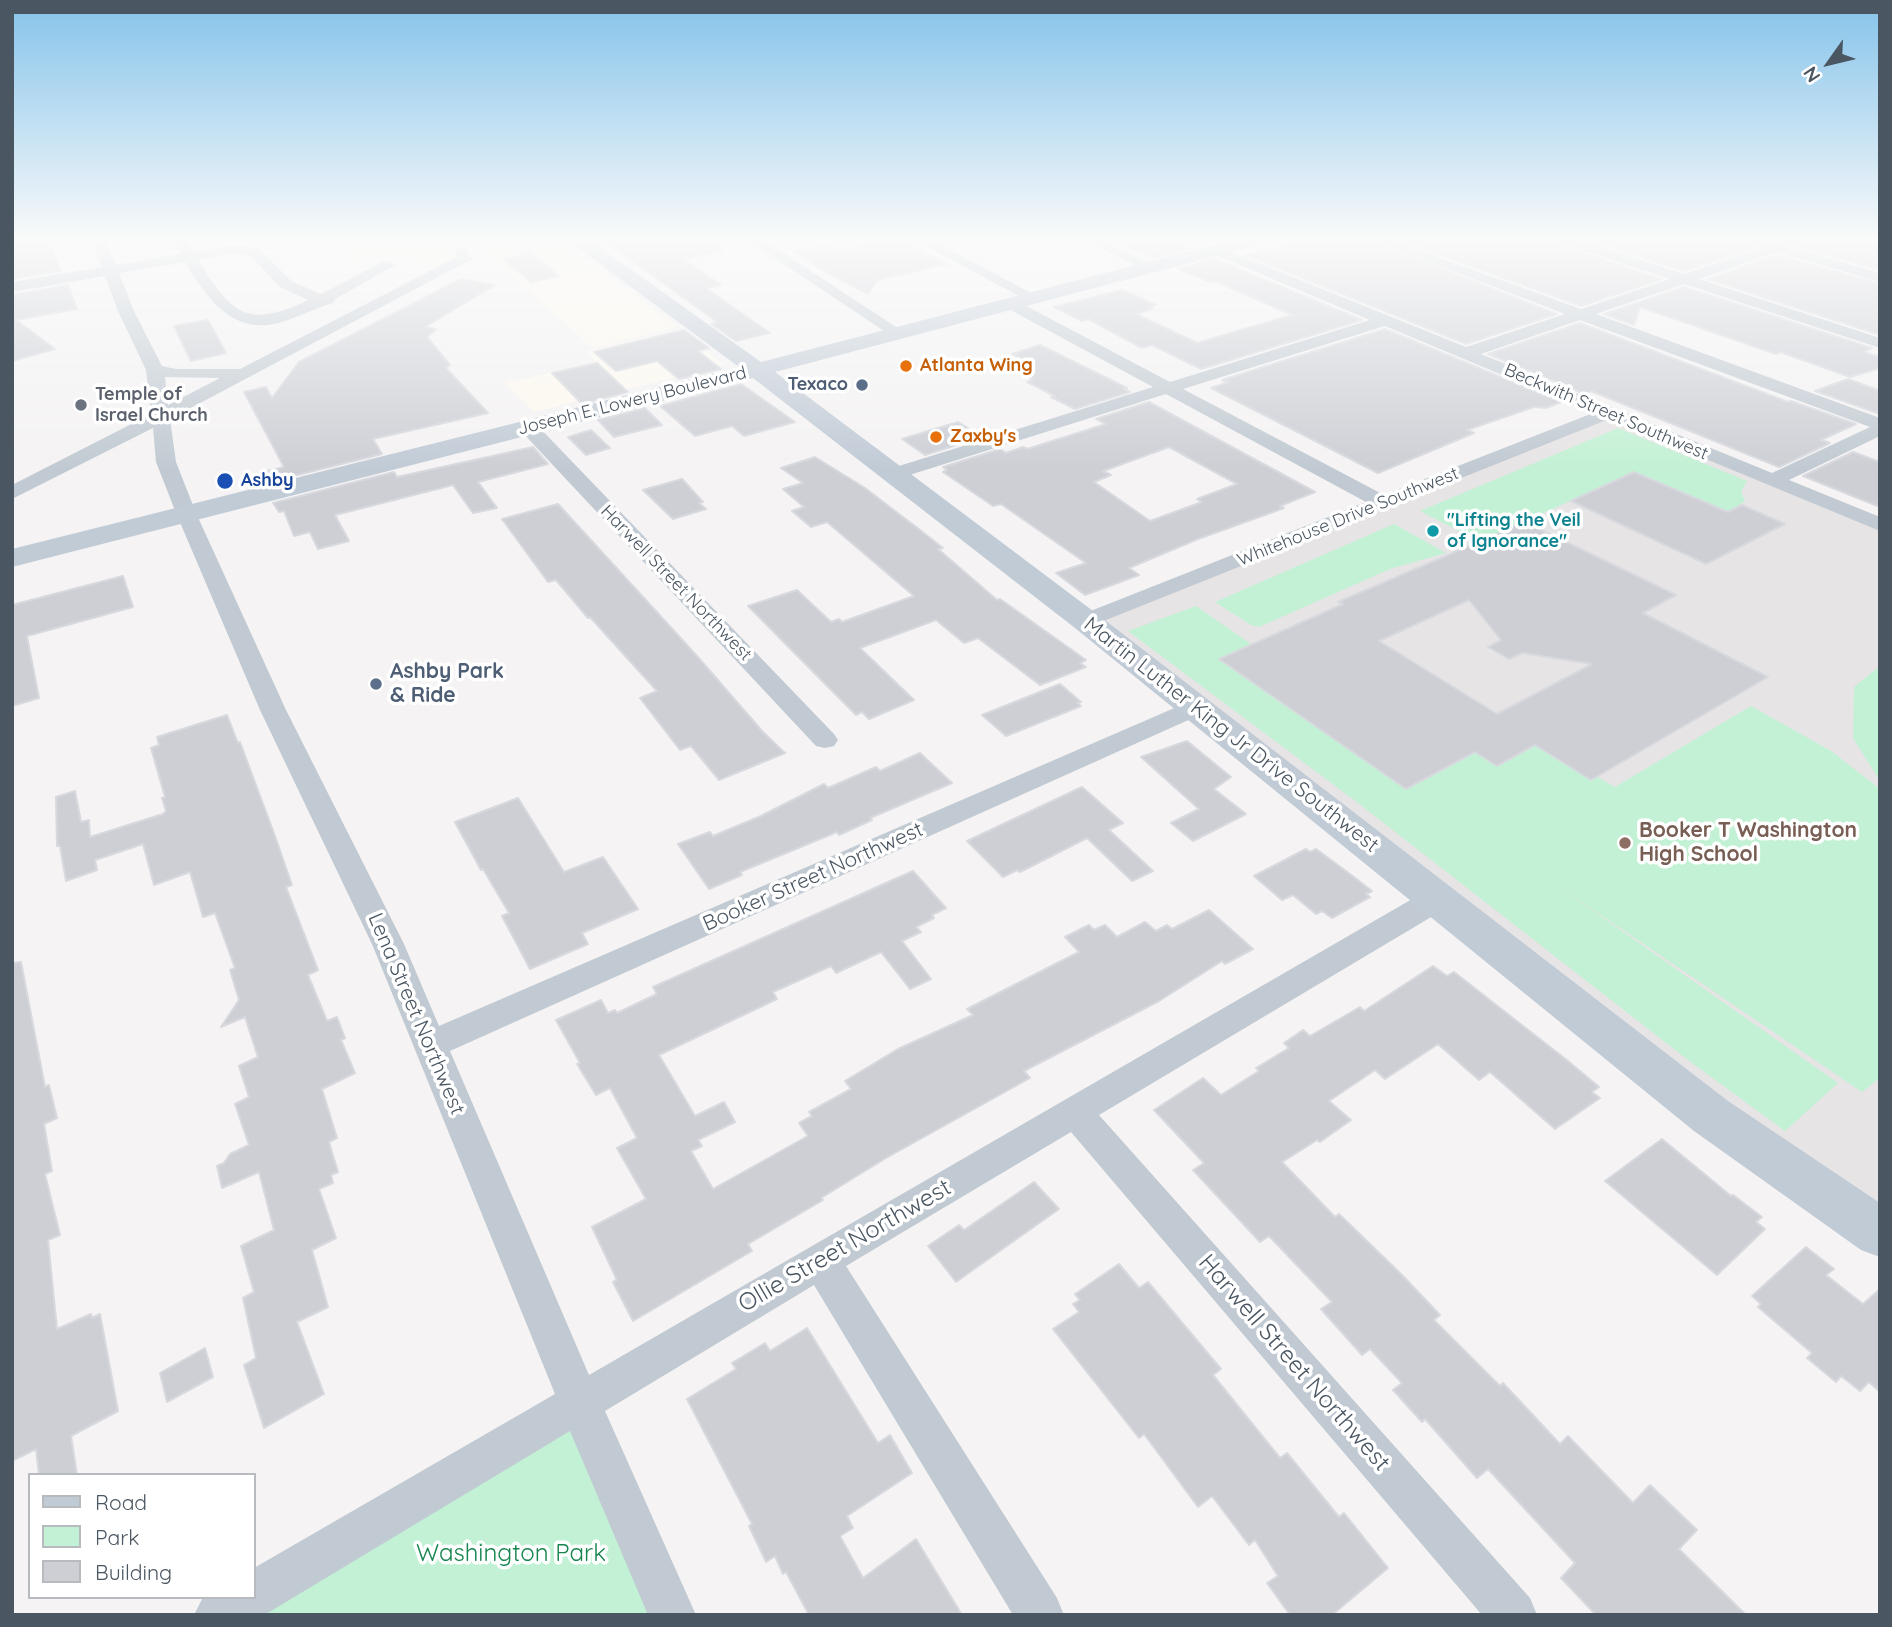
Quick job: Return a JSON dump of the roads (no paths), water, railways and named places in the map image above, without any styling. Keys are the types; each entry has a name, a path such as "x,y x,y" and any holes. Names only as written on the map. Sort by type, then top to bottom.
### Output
{"main road":[{"name":"Martin Luther King Jr Drive Southwest","path":"684,317 1086,621 1711,1116 1880,1233"},
{"name":"Joseph E. Lowery Boulevard","path":"12,558 963,317"}],"street":[{"name":"Lena Street Northwest","path":"129,317 155,370 166,462 186,513 273,710 388,944 579,1402 672,1615"},
{"path":"243,317 266,321 279,317"},
{"path":"12,492 353,317"},
{"path":"873,317 899,334"},
{"path":"1035,317 1383,503"},
{"name":"Beckwith Street Southwest","path":"1379,317 1880,525"},
{"path":"1466,354 1573,317"},
{"path":"1589,317 1880,424"},
{"path":"1800,317 1880,343"},
{"path":"893,474 1386,320"},
{"path":"155,370 176,374 240,373"},
{"name":"Whitehouse Drive Southwest","path":"1086,621 1609,413"},
{"name":"Harwell Street Northwest","path":"528,427 825,740"},
{"path":"1772,481 1880,429"},
{"name":"Booker Street Northwest","path":"430,1045 1195,708"},
{"name":"Ollie Street Northwest","path":"256,1593 1437,899"},
{"name":"Harwell Street Northwest","path":"1075,1112 1513,1615"},
{"path":"821,1261 1040,1615"},
{"path":"218,1615 244,1599"}],"place":[{"name":"Atlanta Wing","path":"906,366"},
{"name":"Texaco","path":"862,385"},
{"name":"Temple of Israel Church","path":"81,405"},
{"name":"Zaxby's","path":"936,437"},
{"name":"Ashby","path":"225,481"},
{"name":"\"Lifting the Veil of Ignorance\"","path":"1433,531"},
{"name":"Ashby Park & Ride","path":"376,684"},
{"name":"Booker T Washington High School","path":"1625,843"}],"park label":[{"name":"Washington Park","path":"511,1554"}]}
